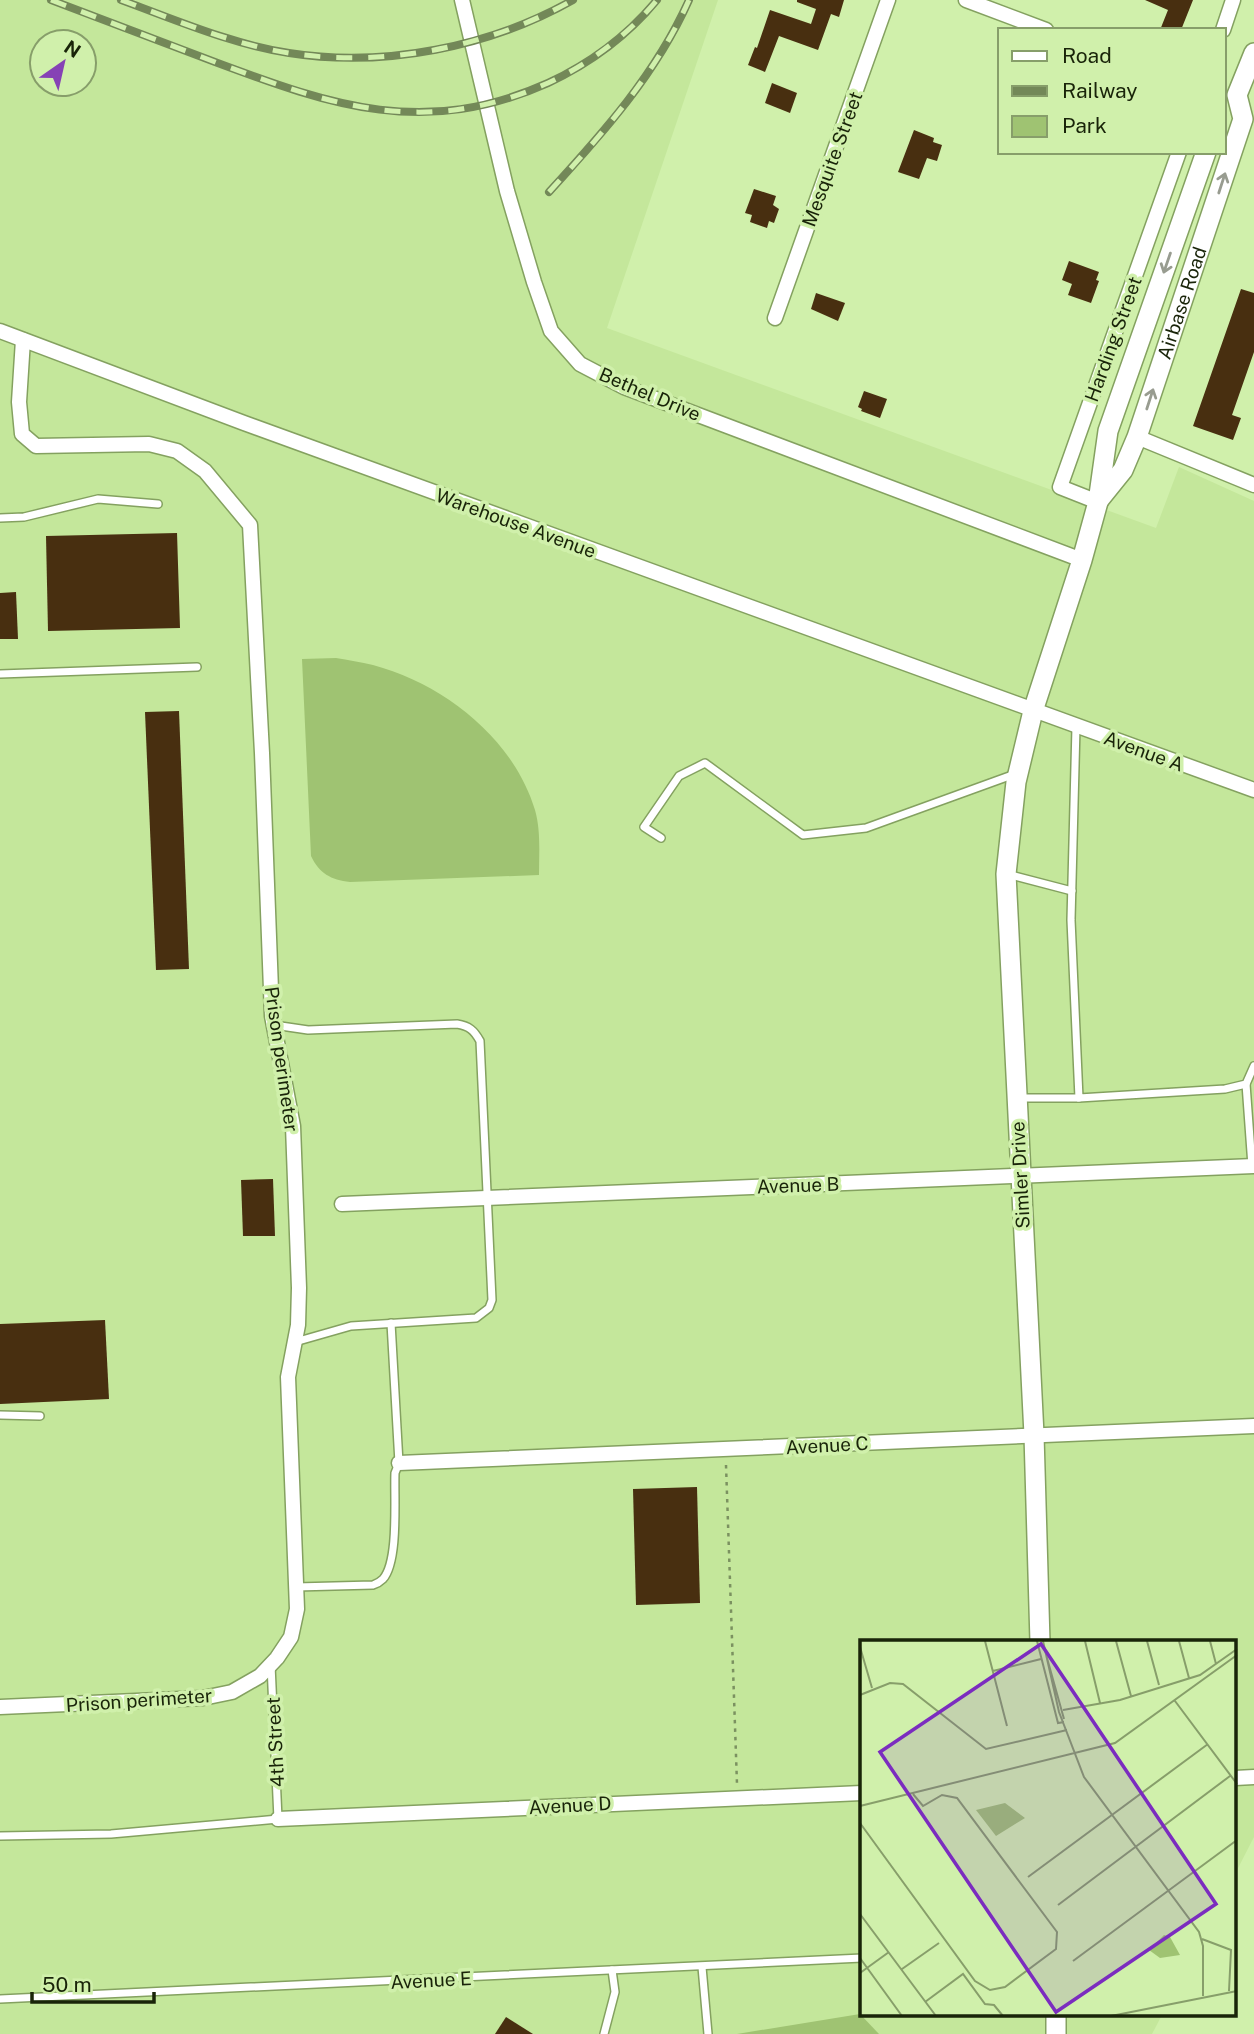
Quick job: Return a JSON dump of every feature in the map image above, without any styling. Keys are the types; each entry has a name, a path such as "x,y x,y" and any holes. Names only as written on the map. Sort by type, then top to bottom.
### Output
{"street":[{"name":"Bethel Drive","path":"462,0 507,191 534,282 551,331 580,364 624,387 1082,560"},
{"name":"Mesquite Street","path":"775,318 888,0"},
{"path":"966,0 1041,28"},
{"path":"1224,28 1233,0"},
{"name":"Airbase Road","path":"1098,502 1123,470 1137,437 1243,119 1229,96 1254,53"},
{"name":"Harding Street","path":"1098,502 1060,487 1178,154"},
{"name":"Airbase Road","path":"1033,711 1098,502 1108,431 1205,154"},
{"name":"Warehouse Avenue","path":"0,331 1033,711"},
{"name":"Prison perimeter","path":"0,1707 203,1698 232,1692 261,1676 271,1664 291,1637 297,1608 288,1377 298,1325 299,1288 293,1126 274,1025 250,524 205,471 177,450 149,444 36,446 22,434 19,402 23,340"},
{"path":"1137,437 1254,485"},
{"name":"Avenue A","path":"1033,711 1254,790"},
{"name":"Simler Drive","path":"1033,711 1018,772 1006,874 1034,1435 1040,1640"},
{"name":"Avenue B","path":"342,1204 1253,1166"},
{"name":"Avenue C","path":"399,1463 1254,1426"},
{"path":"1236,1778 1254,1777"},
{"name":"Avenue D","path":"278,1819 860,1793"},
{"path":"1056,2016 1056,2034"}],"lane":[{"path":"0,518 24,517 98,499 158,504"},
{"path":"0,674 197,667"},
{"path":"1076,727 1072,891 1079,1098"},
{"path":"661,838 644,827 679,776 705,762 803,835 866,828 1018,772"},
{"path":"1006,874 1072,891"},
{"path":"274,1025 308,1030 457,1024 468,1026 480,1041 492,1300 489,1308 476,1318 351,1326 294,1343"},
{"path":"1253,1166 1246,1084 1254,1066"},
{"path":"1017,1098 1079,1098 1225,1089 1246,1084"},
{"path":"296,1587 373,1585 382,1580 389,1569 392,1555 395,1473 399,1463 391,1323"},
{"path":"0,1415 40,1416"},
{"name":"4th Street","path":"271,1664 278,1819"},
{"path":"0,1836 111,1833 278,1819"},
{"name":"Avenue E","path":"0,1999 860,1958"},
{"path":"702,1967 708,2034"},
{"path":"604,2034 615,1992 612,1970"}],"path":[{"path":"726,1449 738,1798"}],"shaded area":[{"path":"0,0 718,0 607,328 1156,528 1179,467 1254,501 1254,1837 1236,1872 1236,1640 860,1640 860,2016 1161,2016 1152,2034 0,2034"}],"green space":[{"path":"336,658 373,665 425,686 450,700 493,737 525,784 535,810 539,834 539,875 350,882 331,877 318,867 311,856 302,659"},
{"path":"860,2014 879,2034 737,2034"}],"building":[{"path":"797,0 844,0 839,17 831,14 818,50 779,36 765,72 748,65 770,10 811,24 816,9"},
{"path":"1145,0 1193,0 1182,28 1161,28 1168,10"},
{"path":"772,83 797,93 790,113 765,103"},
{"path":"914,130 934,138 933,142 942,145 937,161 927,158 919,179 898,172"},
{"path":"754,189 776,196 773,205 779,209 774,223 769,221 767,228 750,222 752,215 745,213"},
{"path":"1069,261 1099,272 1096,280 1099,281 1091,303 1068,295 1072,284 1062,280"},
{"path":"1241,289 1254,293 1254,352 1232,415 1241,418 1233,440 1193,426"},
{"path":"816,293 845,303 838,321 811,309"},
{"path":"864,391 887,399 880,418 861,411 858,407"},
{"path":"177,533 180,628 48,631 46,536"},
{"path":"16,592 18,639 0,639 0,593"},
{"path":"179,711 189,969 156,970 145,712"},
{"path":"273,1179 275,1236 243,1236 241,1180"},
{"path":"105,1320 109,1399 0,1404 0,1324"},
{"path":"697,1487 700,1603 636,1605 633,1489"},
{"path":"506,2017 533,2034 495,2034"}],"railway":[{"path":"51,0 300,92 380,110 420,112 461,109 503,100 548,83 607,48 634,25 657,0"},
{"path":"121,0 246,44 289,53 362,58 435,50 472,41 507,30 573,0"},
{"path":"549,192 627,102 661,53 689,0"}]}
